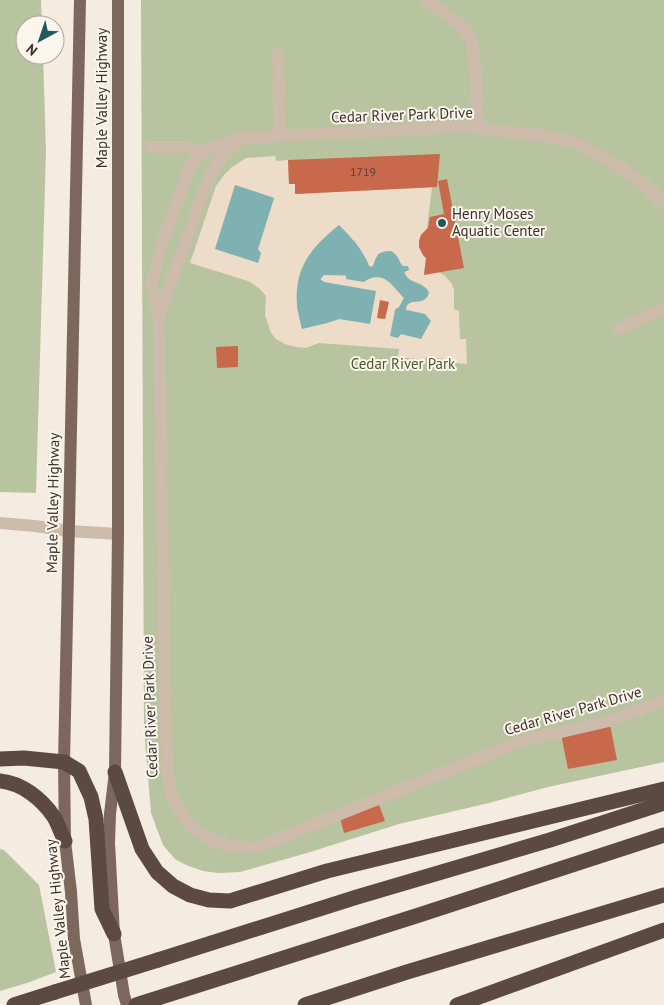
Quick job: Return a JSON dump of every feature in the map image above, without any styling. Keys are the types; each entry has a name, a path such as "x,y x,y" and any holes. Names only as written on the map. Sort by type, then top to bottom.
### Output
{"highway":[{"path":"0,759 24,758 64,762 79,771 91,797 96,819 102,909 114,934"},
{"path":"114,772 142,849 157,872 173,886 190,895 209,900 230,901 327,871 664,789"},
{"path":"0,781 22,787 44,804 54,818 65,841"},
{"path":"14,1005 664,803"},
{"path":"136,1005 664,835"},
{"path":"305,1005 664,895"},
{"path":"457,1005 664,930"}],"main road":[{"name":"Maple Valley Highway","path":"80,0 64,762 65,841 74,939 86,1005"},
{"name":"Maple Valley Highway","path":"118,0 118,534 114,772 109,843 114,934 127,1005"}],"street":[{"path":"426,0 470,36 476,75 478,128"},
{"path":"278,54 280,135"},
{"name":"Cedar River Park Drive","path":"664,202 640,181 613,163 577,143 552,137 461,127 242,138 222,144 201,154 190,166 161,247 151,286 159,315 164,695 167,766 171,794 178,808 197,831 211,840 230,846 256,848 522,741 609,721 664,700"},
{"name":"Cedar River Park Drive","path":"159,315 210,175 222,156 242,138"},
{"path":"150,147 187,147 201,154"},
{"path":"619,329 664,308"},
{"path":"0,523 69,531 118,534"}],"green space":[{"path":"0,0 41,0 42,15 15,15 15,65 43,65 46,151 36,493 0,492"},
{"name":"Cedar River Park","path":"141,0 664,0 664,762 548,787 399,824 240,872 218,873 203,871 175,859 163,845 151,813 144,728"},
{"path":"0,849 4,850 39,885 56,972 0,991"}],"shaded area":[{"path":"275,156 276,161 288,160 289,184 295,184 296,194 432,187 427,228 419,241 419,247 426,258 424,274 439,272 452,284 454,290 454,309 459,311 460,339 466,339 467,364 445,362 444,359 426,357 425,360 398,357 399,349 319,343 306,348 285,344 276,339 271,333 265,315 266,296 260,289 248,281 190,263 216,186 232,167 246,158","holes":["235,185 274,198 258,249 261,253 258,263","354,240 371,267 378,254 391,251 398,257 406,271 405,275 410,280 421,284 428,293 425,299 412,302 406,306 406,310 425,314 401,334 395,309 399,308 404,298 390,282 384,278 324,275 321,277 321,280 324,282 339,319 302,328 297,307 297,291 302,269","380,301 389,302 385,319 377,318"]}],"water":[{"path":"235,185 274,198 258,249 261,253 258,263 215,249"},
{"path":"339,225 360,249 369,266 373,266 380,253 391,251 403,266 408,266 409,270 404,272 408,278 425,287 429,292 422,301 408,304 406,310 425,314 431,321 421,339 401,334 398,338 390,336 395,310 404,298 392,284 377,277 364,282 346,279 345,275 324,275 321,278 324,282 376,291 370,324 339,319 302,329 297,305 298,280 313,250"}],"building":[{"path":"440,154 437,187 295,194 295,184 289,184 288,160"},
{"name":"Henry Moses Aquatic Center","path":"447,179 464,268 424,275 426,258 419,247 419,241 421,235 428,228 430,217 444,214 438,181"},
{"path":"380,300 389,302 385,319 377,318"},
{"path":"238,346 238,367 217,368 216,347"},
{"path":"610,724 617,760 568,769 561,734"},
{"path":"379,805 385,821 344,833 340,818"}],"place":[{"name":"Henry Moses Aquatic Center","path":"442,223"}]}
